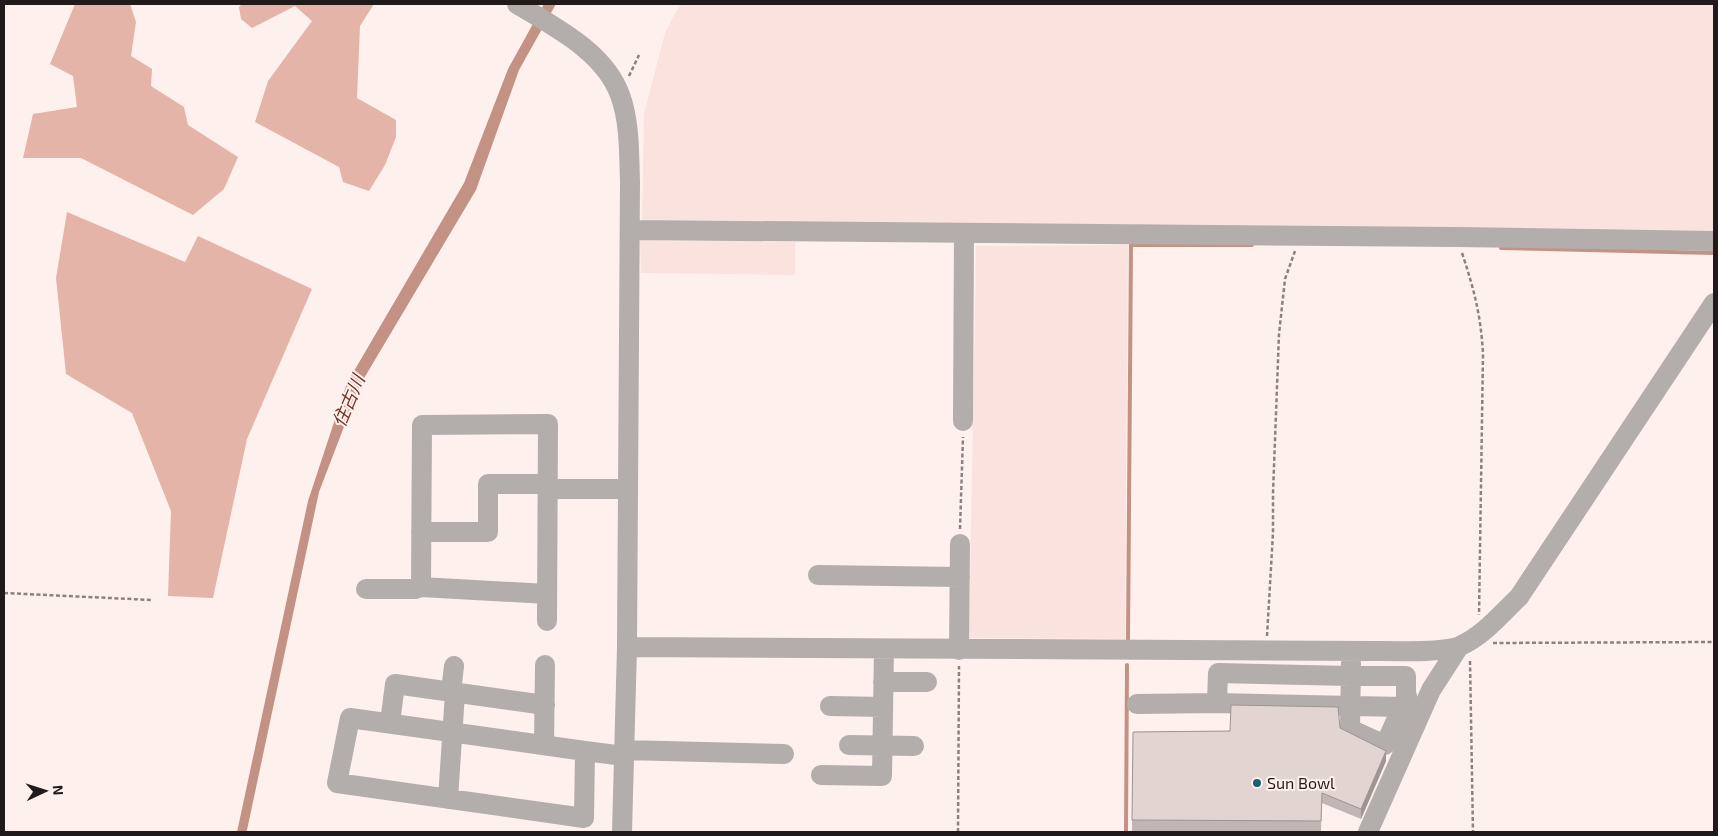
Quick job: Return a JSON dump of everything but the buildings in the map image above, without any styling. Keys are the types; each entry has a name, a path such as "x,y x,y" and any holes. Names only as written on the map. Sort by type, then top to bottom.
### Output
{"street":[{"path":"517,4 570,37 609,73 620,96 628,134 630,230 627,647 622,832"},
{"path":"630,230 1714,241"},
{"path":"963,420 964,233"},
{"path":"627,647 1266,651 1438,650 1458,648 1478,636 1519,597 1714,303"},
{"path":"421,587 422,425 548,424 547,621"},
{"path":"422,532 488,532 488,484 627,490"},
{"path":"959,650 960,544"},
{"path":"818,575 960,576"},
{"path":"366,589 421,587 547,594"},
{"path":"1368,832 1431,690 1458,648"},
{"path":"821,776 882,776 884,649"},
{"path":"1217,703 1218,673 1350,676 1406,676 1407,696 1385,745 1350,729 1350,676 1351,651"},
{"path":"544,745 545,665"},
{"path":"448,799 454,666"},
{"path":"883,682 927,682"},
{"path":"390,723 395,684 545,705"},
{"path":"1137,704 1217,703 1350,706 1407,696"},
{"path":"830,706 883,707"},
{"path":"585,751 584,818 336,783 350,718 585,751 784,754"},
{"path":"849,745 914,746"}],"path":[{"path":"1266,651 1273,533 1279,334 1285,279 1296,247"},
{"path":"1460,248 1474,290 1482,325 1478,636 1490,643 1506,644 1714,642"},
{"path":"960,544 963,420"},
{"path":"4,593 152,600"},
{"path":"1458,648 1470,660 1473,832"},
{"path":"958,832 959,650"}],"shaded area":[{"path":"75,4 130,4 136,22 131,56 152,69 151,86 184,107 188,125 238,157 224,189 193,215 81,158 23,158 33,114 77,107 73,76 50,64"},
{"path":"242,4 374,4 360,26 357,98 396,120 396,137 385,165 369,191 343,182 339,167 255,122 268,81 312,21 295,6 252,28 241,19 239,7"},
{"path":"683,4 1714,4 1714,233 642,222 644,114 665,33 679,6"},
{"path":"67,212 185,262 198,236 312,289 247,439 213,598 168,596 171,511 132,413 66,374 56,278"},
{"path":"640,240 795,242 795,275 641,273"},
{"path":"1128,245 1125,639 969,638 976,246"}],"water":[{"name":"住古川","path":"544,4 556,4 519,70 476,190 360,385 319,492 247,830 246,832 237,832 308,501 347,383 464,183 508,69"}],"waterway":[{"path":"1128,639 1131,245 1252,245"},
{"path":"1501,248 1714,253"},
{"path":"1126,832 1127,665"}],"place":[{"name":"Sun Bowl","path":"1257,783"}]}
